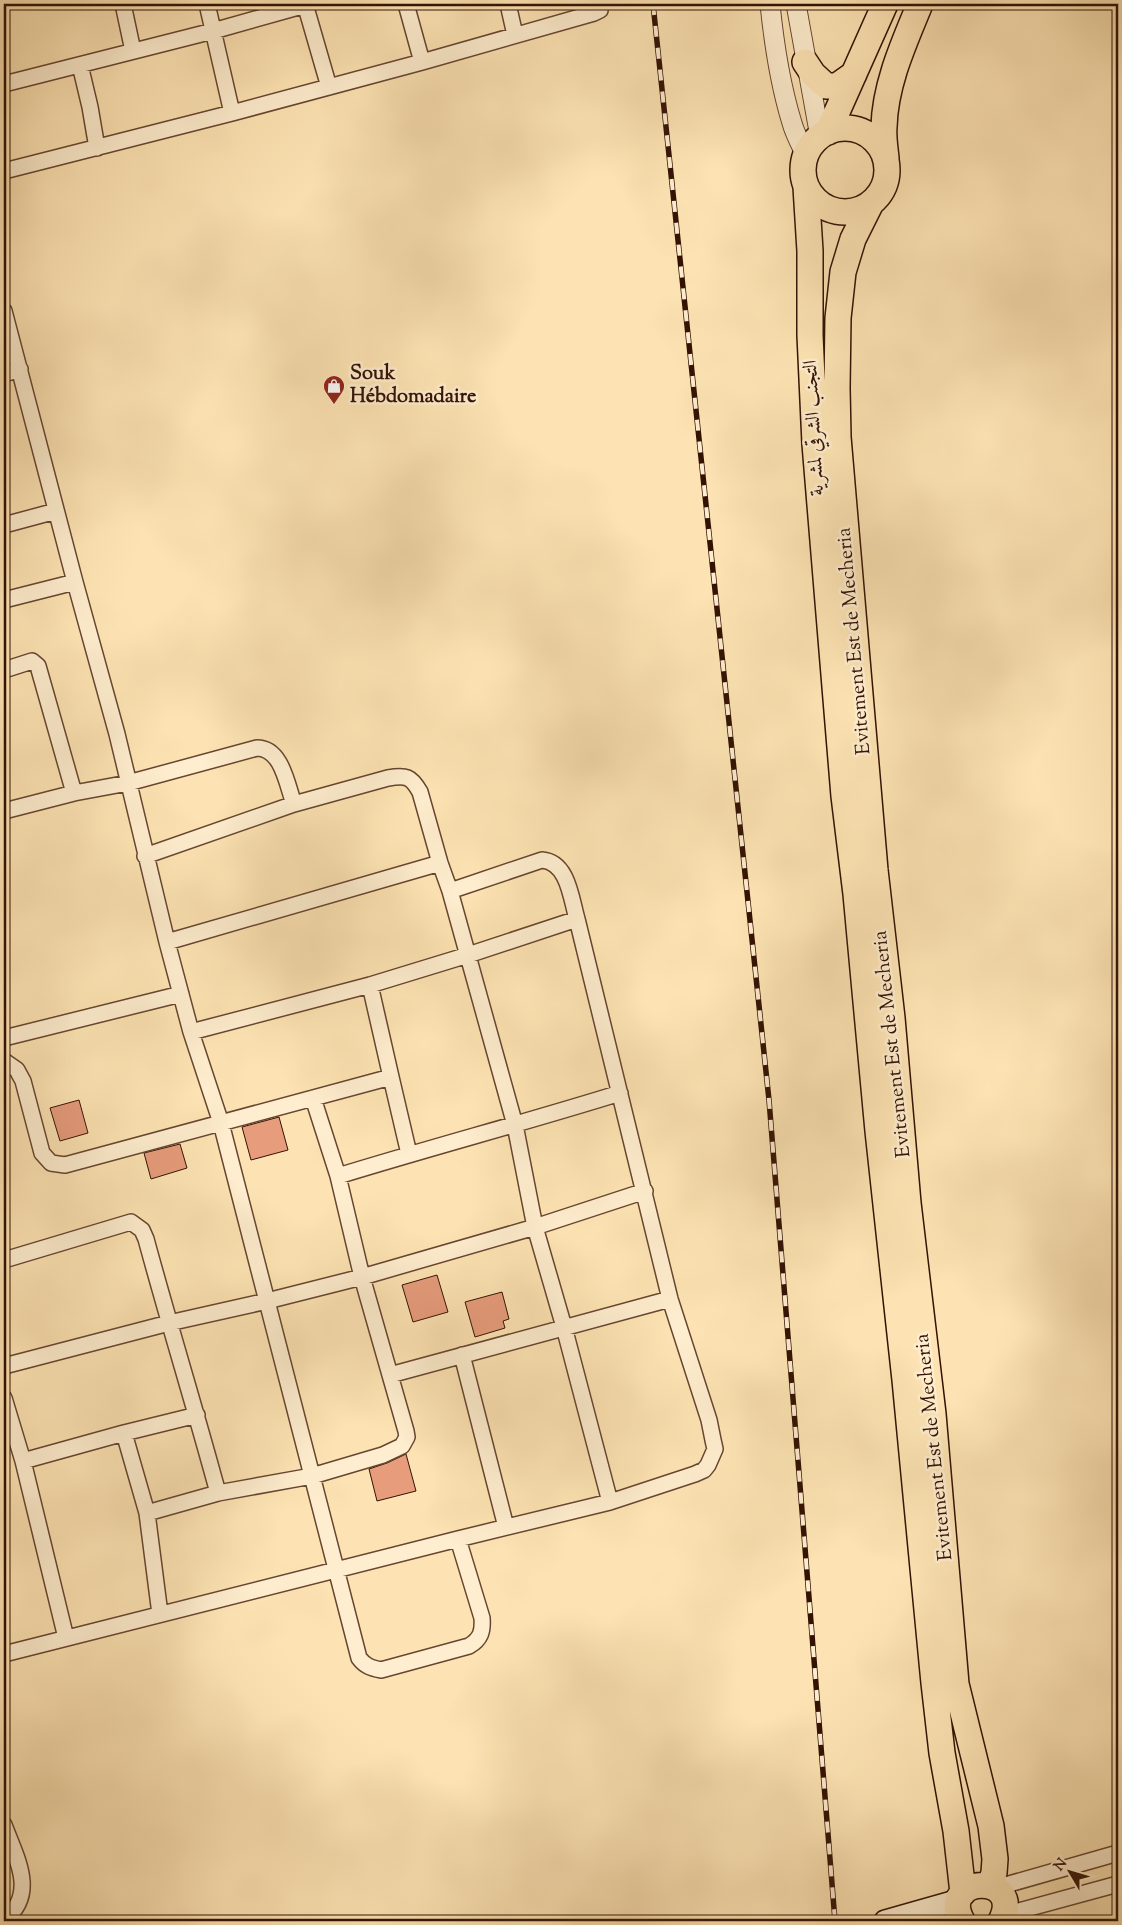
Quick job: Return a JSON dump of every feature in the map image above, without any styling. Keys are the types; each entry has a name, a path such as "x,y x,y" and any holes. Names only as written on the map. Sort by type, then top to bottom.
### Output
{"highway":[{"path":"885,4 854,74 803,171 806,187 815,200 828,209 843,213 858,211 871,203 881,192 886,178 887,163 884,128 889,89 901,49 920,4"},
{"path":"805,62 813,74 826,86 837,86 854,74"},
{"path":"818,141 843,128 858,130 872,137 882,149 887,163"},
{"name":"التجنب الشرقي لمشرية","path":"806,187 810,251 810,335 815,444 844,796 858,913 878,1132 905,1380 934,1683 942,1753 956,1831 961,1905"},
{"name":"Evitement Est de Mecheria","path":"871,203 853,239 843,272 838,318 838,437 875,870 892,1018 908,1203 933,1414 956,1684 991,1826 995,1858 993,1887"},
{"path":"961,1905 975,1885 993,1887 1004,1900 1012,1917"}],"main road":[{"path":"885,1921 961,1905"}],"street":[{"path":"123,4 133,51"},
{"path":"207,4 232,113"},
{"path":"4,84 213,31 306,4 329,87"},
{"path":"406,4 422,62"},
{"path":"508,4 515,35"},
{"path":"4,171 422,62 594,13 600,10 600,4"},
{"path":"770,4 774,41 792,125 818,141"},
{"path":"796,4 818,141"},
{"path":"80,65 97,148"},
{"path":"4,311 117,734 167,942 191,1032 221,1123 359,1658 364,1664 381,1670 469,1646 480,1637 483,1629 482,1618 458,1539"},
{"path":"4,374 20,369"},
{"path":"4,525 56,511"},
{"path":"4,600 75,582"},
{"path":"4,670 32,661 38,666 74,793"},
{"path":"4,809 128,783 240,751 262,748 270,750 279,762 294,804"},
{"path":"145,856 294,804 388,778 401,776 414,782 420,792 450,891 515,1125 535,1227 564,1327 610,1502"},
{"path":"4,1654 610,1502 695,1474 704,1470 712,1459 715,1449 709,1420 670,1299 577,919 564,876 558,866 551,861 542,860 450,891"},
{"path":"167,942 440,863"},
{"path":"191,1032 370,985 577,919"},
{"path":"370,985 409,1154"},
{"path":"4,1038 181,994"},
{"path":"4,1061 17,1070 23,1081 42,1153 46,1159 58,1165 66,1165 391,1077"},
{"path":"338,1176 515,1125 620,1092"},
{"path":"147,1513 218,1493 312,1476 383,1455 402,1446 407,1437 362,1277 338,1176 312,1098"},
{"path":"4,1366 168,1323 362,1277 535,1227 645,1191"},
{"path":"4,1260 132,1222 142,1230 218,1493"},
{"path":"390,1375 670,1299"},
{"path":"462,1355 506,1527"},
{"path":"4,1398 23,1461 66,1638"},
{"path":"23,1461 124,1433 197,1416"},
{"path":"124,1433 147,1513 160,1614"},
{"path":"4,1825 20,1868 22,1895 17,1907 4,1920"},
{"path":"993,1887 1118,1853"},
{"path":"1012,1917 1118,1884"}],"building":[{"path":"79,1100 88,1133 60,1141 50,1108"},
{"path":"279,1117 288,1150 251,1160 242,1127"},
{"path":"180,1144 187,1168 151,1179 144,1153"},
{"path":"437,1275 448,1312 413,1322 402,1285"},
{"path":"502,1292 509,1319 503,1321 505,1328 475,1337 465,1302"},
{"path":"406,1454 416,1491 377,1501 369,1469"}],"railway":[{"path":"653,4 769,1100 835,1921"}],"place":[{"name":"Souk Hébdomadaire","path":"334,405"}]}
